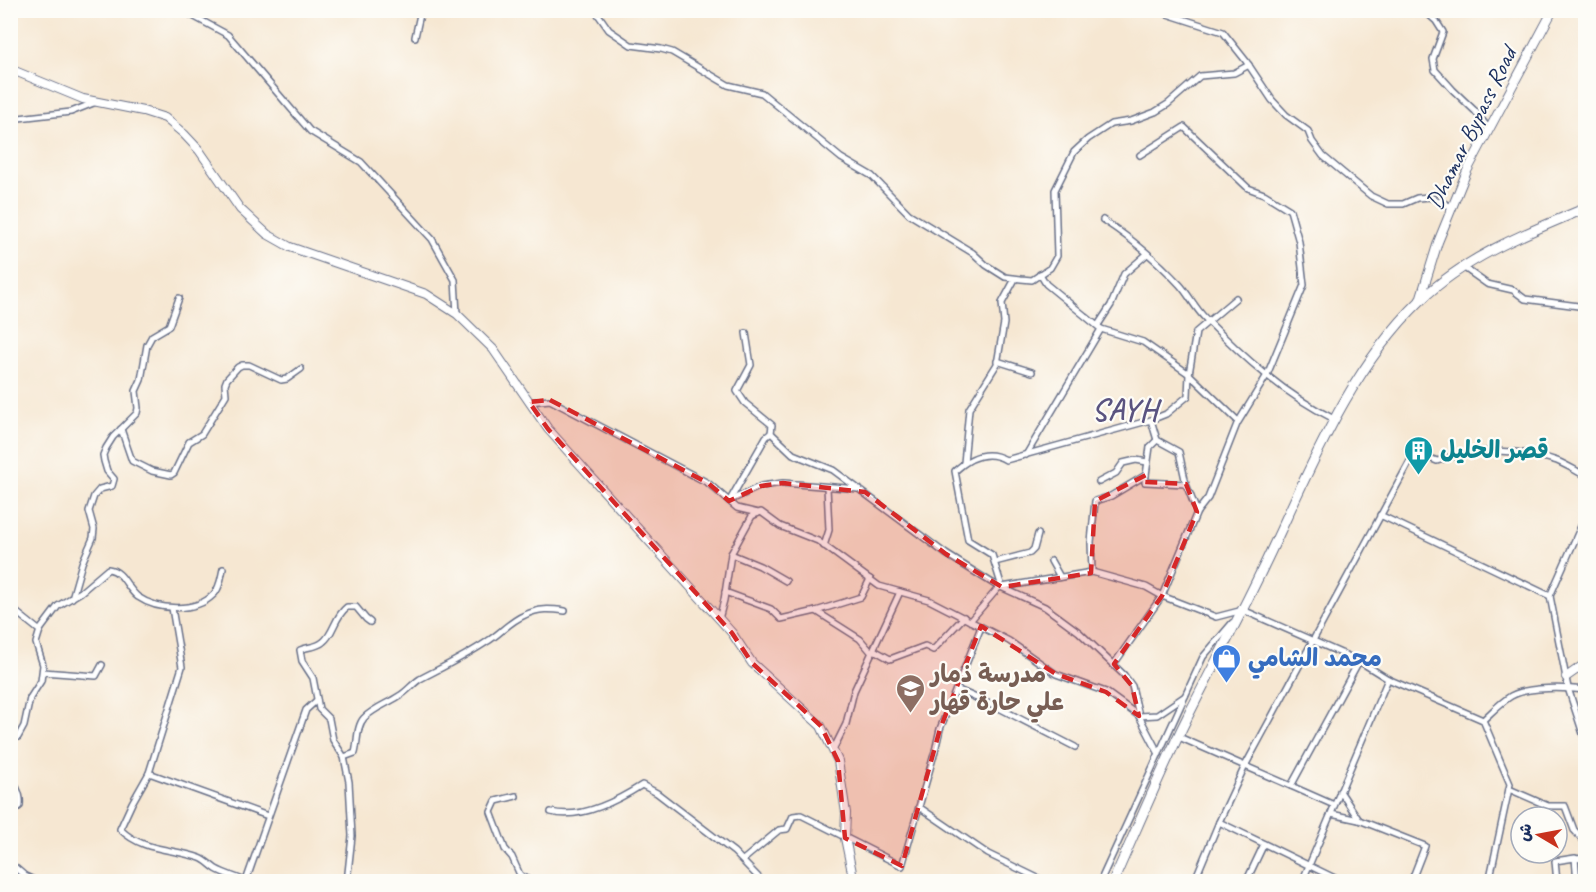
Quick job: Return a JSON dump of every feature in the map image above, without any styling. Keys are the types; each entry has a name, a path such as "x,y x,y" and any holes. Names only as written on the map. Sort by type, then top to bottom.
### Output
{"main road":[{"path":"1113,882 1179,737 1243,610 1334,419 1368,363 1401,320 1440,283 1463,267 1546,225 1586,208"}],"street":[{"path":"182,10 228,35 310,131 361,162 432,239 455,280 457,314"},
{"path":"415,37 421,10"},
{"path":"595,10 609,30 631,45 672,52 728,85 762,93 841,158 872,176 909,214 973,253 1005,277 1014,279 1032,280 1050,268 1057,256 1055,190 1074,152 1088,139 1112,124 1131,121 1155,112 1168,104 1200,76 1234,73 1249,65"},
{"path":"1155,10 1223,32 1249,65 1272,100 1286,115 1308,131 1323,156 1371,196 1388,204 1403,204 1430,196 1452,207"},
{"path":"1427,10 1426,13 1436,21 1443,32 1433,59 1435,70 1475,111 1489,129"},
{"name":"Dhamar Bypass Road","path":"1420,300 1438,242 1467,171 1553,10"},
{"path":"10,69 82,99 143,111 165,118 199,150 240,209 267,234 290,247 426,294 457,314 493,349 548,429 732,633 752,663 820,726 838,761 846,813 845,838 854,882"},
{"path":"10,119 71,112 96,102"},
{"path":"1114,664 1162,596 1197,512 1208,498 1238,421 1267,375 1304,285 1299,242 1290,210 1264,194 1248,188 1184,127 1140,155"},
{"path":"1103,220 1130,238 1180,285 1209,321 1267,375 1310,407 1334,419"},
{"path":"1026,455 1100,327 1124,274 1147,254"},
{"path":"1463,267 1487,284 1513,290 1525,299 1586,307"},
{"path":"1041,274 1046,284 1100,327 1143,342 1189,374 1238,421"},
{"path":"964,463 969,409 997,361 1004,323 1002,303 1014,279"},
{"path":"72,598 82,563 93,538 94,529 89,511 94,496 100,489 112,486 114,479 107,471 103,455 113,437 137,413 136,391 141,380 148,342 152,336 169,326 179,298"},
{"path":"1001,587 993,555 968,540 955,471 979,455 996,454 1006,460 1166,414 1188,396 1196,332 1236,298"},
{"path":"729,501 766,437 771,433 772,425 745,403 737,391 751,365 746,333"},
{"path":"997,361 1032,372"},
{"path":"121,429 132,461 152,471 171,475 189,442 202,434 226,395 227,379 238,367 243,364 249,365 281,380 302,369"},
{"path":"529,402 550,400 708,483 737,508 761,512 780,526 818,541 879,586 929,600 1009,641 1056,674 1106,692 1139,716 1157,715 1185,696"},
{"path":"1151,420 1157,440 1179,452 1186,484 1197,512"},
{"path":"771,433 793,454 833,470 861,489 946,555 1001,587 1045,607 1095,645 1132,686 1139,716 1159,754"},
{"path":"1157,440 1150,447 1145,482 1186,484"},
{"path":"1194,882 1245,766 1415,452 1437,460 1482,450 1526,454 1557,461 1586,476"},
{"path":"1099,482 1116,473 1123,463 1136,460 1148,462"},
{"path":"1092,573 1091,542 1095,501 1111,496 1146,475"},
{"path":"729,501 761,486 783,483 861,489"},
{"path":"824,546 829,530 827,487"},
{"path":"719,619 731,554 752,516 758,513"},
{"path":"1380,515 1550,596"},
{"path":"1586,515 1550,596 1568,688 1586,743"},
{"path":"995,562 1030,553 1034,549 1038,534"},
{"path":"731,554 760,566 786,581"},
{"path":"1051,561 1060,577"},
{"path":"10,740 18,737 24,726 28,703 41,681 43,672 36,643 40,631 58,606 72,598 105,570 111,569 119,573 134,594 148,603 172,608 195,604 214,594 224,569"},
{"path":"815,612 860,639 873,651 890,659 925,646 933,650 1001,587 1060,577 1092,573 1146,586 1162,596 1216,617 1243,610 1359,661 1388,679 1483,720 1510,784 1489,882"},
{"path":"725,592 771,609 782,619 815,612 861,597 870,579"},
{"path":"832,750 846,724 854,692 900,592"},
{"path":"347,882 352,828 349,782 344,757 333,740 330,723 321,713 313,678 302,661 300,650 324,642 337,617 349,606 356,607 370,622"},
{"path":"10,607 40,631"},
{"path":"172,608 182,667 149,774 120,829 127,836 157,849 203,859 217,870 247,881 306,710 317,700"},
{"path":"344,757 355,753 360,724 365,718 381,705 398,697 418,680 454,663 523,615 549,608 565,611"},
{"path":"1100,882 1203,657 1243,610"},
{"path":"742,860 779,830 787,829 793,816 801,814 902,866 940,729 981,627"},
{"path":"1291,786 1359,661"},
{"path":"1566,677 1586,663"},
{"path":"43,672 96,676 102,665"},
{"path":"1302,882 1388,679"},
{"path":"1483,720 1512,695 1527,691 1568,688 1586,690"},
{"path":"956,689 1075,747"},
{"path":"1179,737 1334,805"},
{"path":"149,774 268,816"},
{"path":"10,781 17,788 21,802 20,806 10,814"},
{"path":"551,812 574,813 599,806 624,797 642,785 657,793 742,860 763,882"},
{"path":"1509,789 1548,806 1565,806 1574,830 1583,837 1586,843"},
{"path":"1340,791 1359,820"},
{"path":"516,796 496,801 491,812 505,849 512,856 520,875 534,882"},
{"path":"919,807 988,854 1046,882"},
{"path":"1331,814 1359,820 1425,846 1412,882"},
{"path":"1219,822 1343,882"},
{"path":"1246,882 1264,844"},
{"path":"1557,882 1555,861 1586,858"},
{"path":"1575,859 1579,881"},
{"path":"10,863 25,876 38,882"}],"highlighted area":[{"path":"550,400 708,483 729,501 761,486 783,483 865,492 946,554 1002,587 1091,573 1095,501 1146,475 1145,482 1186,484 1197,512 1162,596 1114,664 1132,686 1139,716 1106,692 1056,674 981,626 940,729 902,866 845,838 838,761 821,726 752,663 732,633 548,429 529,402"}],"place":[{"name":"قصر الخليل","path":"1419,476"},
{"name":"محمد الشامي","path":"1227,684"},
{"name":"مدرسة ذمار علي حارة قهار","path":"910,714"}],"district":[{"name":"SAYH","path":"1125,410"}]}
